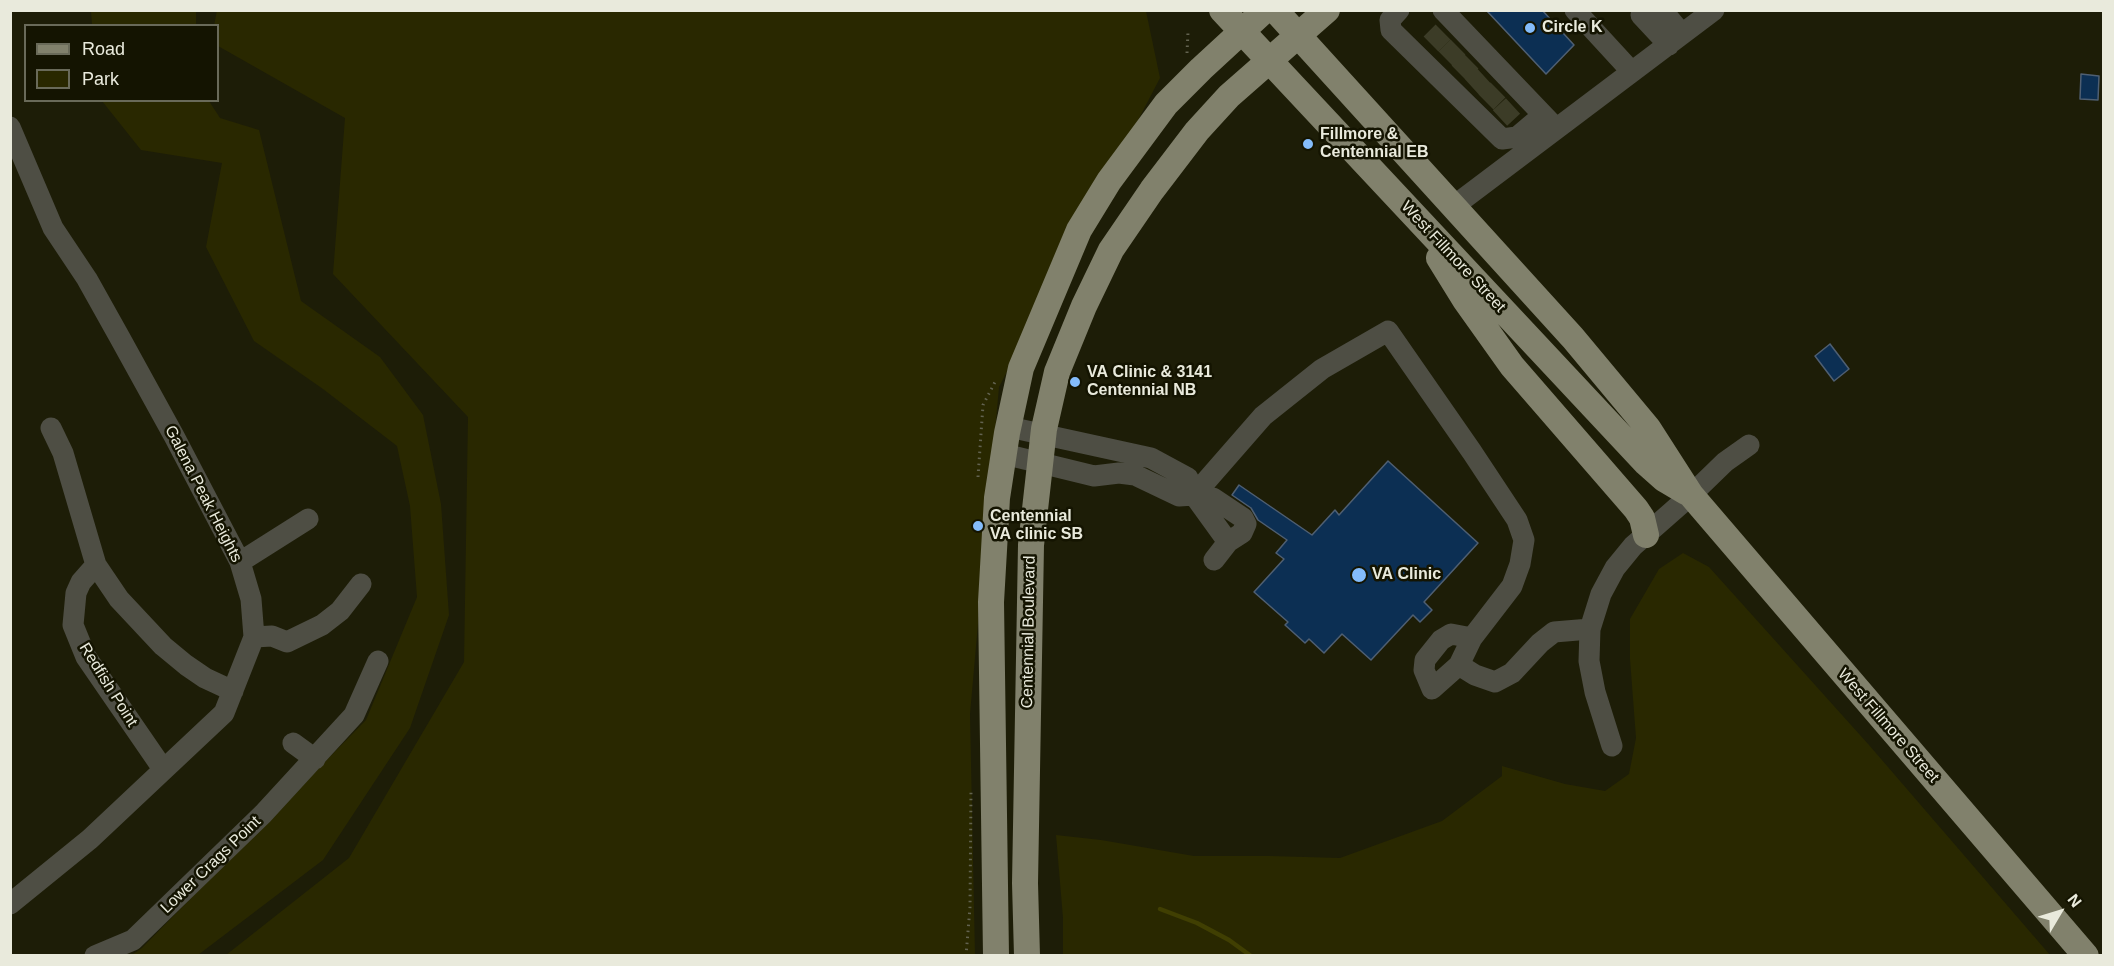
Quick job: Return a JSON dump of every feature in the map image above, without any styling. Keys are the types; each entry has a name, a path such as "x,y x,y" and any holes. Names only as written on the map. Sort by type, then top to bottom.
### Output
{"main road":[{"name":"West Fillmore Street","path":"1222,10 1646,463 1672,485 1691,495"},
{"path":"996,956 991,602 997,498 1022,368 1079,230 1109,181 1166,104 1265,10"},
{"name":"West Fillmore Street","path":"1275,10 1555,317 1648,428 1691,495 2086,956"},
{"name":"Centennial Boulevard","path":"1023,955 1031,545 1043,436 1057,372 1084,306 1111,250 1152,190 1197,131 1229,96 1327,10"},
{"path":"1413,214 1465,300 1502,353 1630,501 1642,518 1646,535"}],"street":[{"path":"1399,10 1390,20 1391,30 1470,72 1550,122"},
{"path":"1575,10 1632,72"},
{"path":"1470,72 1502,139 1517,137 1550,122 1632,72 1711,11"},
{"path":"1651,13 1676,40"},
{"path":"1454,206 1550,122"},
{"name":"Galena Peak Heights","path":"10,127 53,228 87,279 180,446 240,562 251,599 254,637 224,713 90,839 10,904"},
{"path":"1194,495 1263,416 1322,369 1388,331 1492,481 1517,520 1524,540 1520,564 1512,586 1472,638 1459,665 1432,689 1424,670 1425,660 1441,640 1451,634 1472,638"},
{"path":"1009,427 1151,458 1188,478 1194,495"},
{"path":"51,428 63,453 96,566 118,599 163,646 186,665 205,678 233,691"},
{"path":"1612,746 1591,676 1589,661 1590,628 1609,578 1620,562 1646,535 1725,462 1749,445"},
{"path":"1004,453 1094,476 1119,473 1135,475 1179,496 1194,495 1213,498 1243,518 1246,524 1242,533 1228,542 1214,560"},
{"path":"240,562 308,519"},
{"name":"Redfish Point","path":"96,566 81,582 76,593 73,625 86,657 163,769"},
{"path":"254,637 272,636 287,642 322,625 340,611 361,584"},
{"path":"1459,665 1475,675 1496,682 1512,673 1539,643 1554,632 1590,628"},
{"name":"Lower Crags Point","path":"95,956 133,940 255,822 354,715 378,661"},
{"path":"293,743 315,759"}],"green space":[{"path":"217,10 1146,11 1160,78 999,387 970,714 975,955 226,955 349,858 464,662 468,417 333,274 345,118 219,47 219,24 214,24"},
{"path":"91,11 196,11 196,24 92,24"},
{"path":"103,102 210,102 220,118 259,130 301,301 380,357 423,415 441,504 449,615 410,728 323,860 198,955 132,955 142,948 366,720 417,597 410,506 397,446 323,389 254,341 206,247 222,163 141,150"},
{"path":"1683,553 1709,567 1869,745 2050,955 1063,955 1063,918 1056,835 1101,840 1194,856 1340,858 1442,821 1502,776 1502,766 1565,784 1605,791 1629,774 1636,738 1630,659 1630,619 1659,569"}],"building":[{"name":"Circle K","path":"1486,10 1542,10 1574,45 1546,74"},
{"path":"2081,74 2099,76 2098,100 2080,99"},
{"path":"1830,344 1849,369 1834,381 1815,356"},
{"name":"VA Clinic","path":"1388,461 1478,543 1424,602 1432,610 1420,622 1413,615 1371,660 1342,634 1324,653 1309,639 1305,643 1285,625 1288,622 1254,592 1284,559 1276,553 1287,540 1258,520 1251,508 1232,495 1239,485 1312,535 1335,510 1339,515"}],"waterway":[{"path":"1160,909 1197,923 1229,940 1251,956"}],"tunnel":[{"path":"1431,44 1443,32"},
{"path":"1446,59 1458,47"},
{"path":"1459,73 1471,61"},
{"path":"1472,87 1484,76"},
{"path":"1486,102 1498,90"},
{"path":"1500,118 1513,106"}],"place":[{"name":"Circle K","path":"1530,28"},
{"name":"Fillmore & Centennial EB","path":"1308,144"},
{"name":"VA Clinic & 3141 Centennial NB","path":"1075,382"},
{"name":"Centennial VA clinic SB","path":"978,526"},
{"name":"VA Clinic","path":"1359,575"}]}
